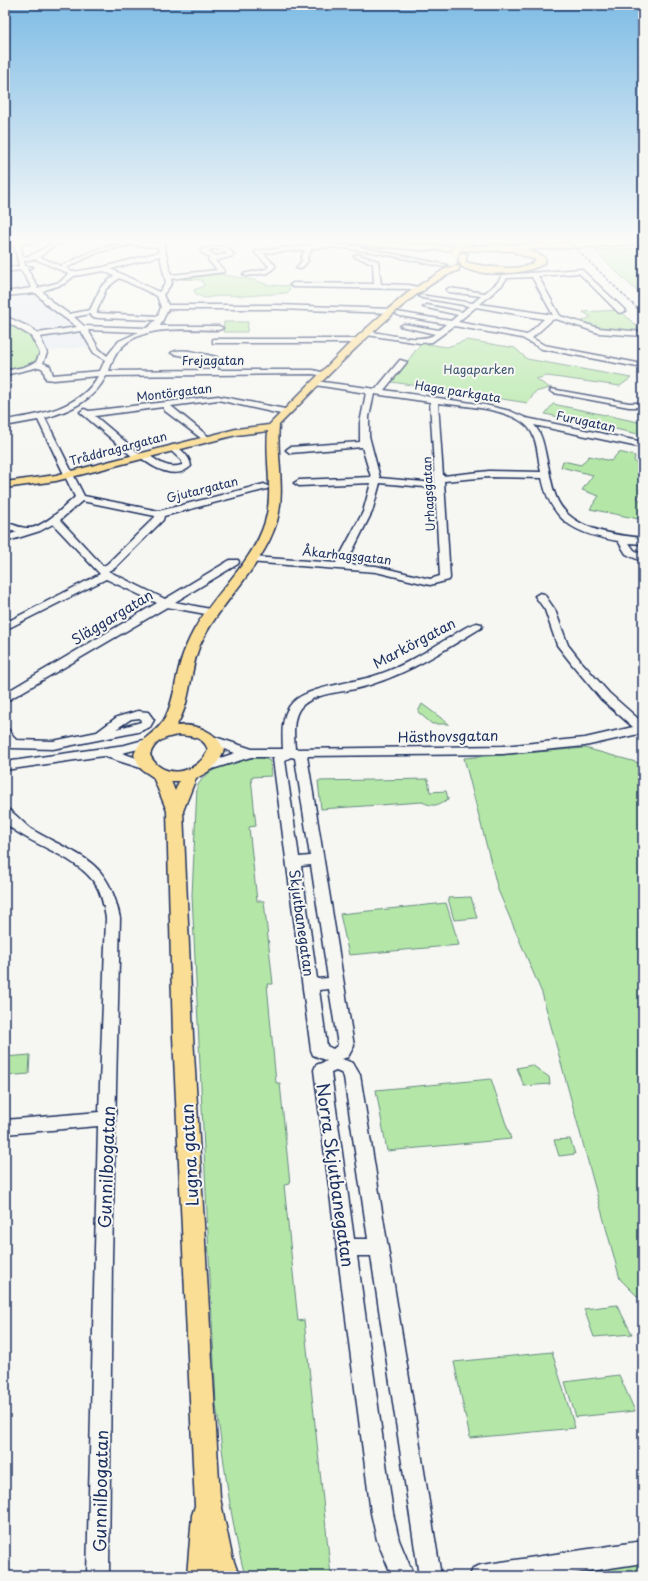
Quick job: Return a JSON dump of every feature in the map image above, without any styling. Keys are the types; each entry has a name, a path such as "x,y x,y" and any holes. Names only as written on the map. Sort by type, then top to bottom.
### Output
{"main road":[{"path":"180,698 188,722 215,745 215,756 206,768 179,776 153,770 142,755 147,743 161,734 172,720 180,698 185,665 193,645 211,612 253,560 268,528 275,490 275,424 285,412 388,314"},
{"name":"Tråddragargatan","path":"5,485 69,475 206,439 275,424"},
{"path":"161,734 179,730 204,736"},
{"name":"Lugna gatan","path":"153,770 175,811"},
{"name":"Lugna gatan","path":"189,774 175,811 183,1036 207,1498 201,1576"},
{"name":"Lugna gatan","path":"207,1498 218,1556 225,1576"}],"street":[{"path":"63,314 83,328 98,354 109,359"},
{"path":"69,318 90,314"},
{"path":"104,314 160,318"},
{"path":"5,423 41,418 72,406 92,390 98,383 109,359 121,342 152,329 162,314"},
{"path":"400,314 528,337 542,347 643,366"},
{"path":"367,333 420,341 432,340 464,314"},
{"path":"528,314 554,318 593,330 616,334 643,334"},
{"path":"552,314 554,318"},
{"path":"5,318 35,336 44,351 44,357 39,364 27,369 5,373"},
{"path":"528,337 554,318"},
{"path":"404,326 441,333"},
{"path":"35,336 83,328 219,328"},
{"path":"216,341 357,342"},
{"path":"175,353 188,353 214,359 214,372"},
{"path":"340,565 371,502 376,480 365,444 363,431 374,391 403,362"},
{"name":"Frejagatan","path":"39,364 47,368 48,377 102,373 313,372 325,374"},
{"name":"Haga parkgata","path":"315,383 434,399 500,410 525,420 532,426 537,434 545,475 553,504 560,513 587,529 622,539 643,540"},
{"path":"554,391 629,405 643,405"},
{"name":"Montörgatan","path":"88,414 218,398 285,412"},
{"name":"Urhagsgatan","path":"434,399 445,573 444,578 437,581"},
{"path":"166,405 168,409 206,439"},
{"path":"72,406 88,414 140,456 157,467 165,470 186,466 186,460 172,448"},
{"path":"41,418 80,498"},
{"name":"Furugatan","path":"525,420 643,445"},
{"path":"290,450 365,444"},
{"path":"298,483 361,479 439,482 489,474 545,475"},
{"name":"Gjutargatan","path":"5,627 103,572 160,518 159,514 264,487"},
{"path":"80,498 159,514"},
{"path":"5,539 43,527 54,520 80,498"},
{"path":"54,520 103,572 164,603 211,612"},
{"path":"5,525 28,532"},
{"path":"622,539 630,552 643,559"},
{"name":"Åkarhagsgatan","path":"253,560 340,565 376,569 430,582 437,581"},
{"name":"Släggargatan","path":"5,698 234,562"},
{"path":"540,596 550,610 564,645 575,661 605,696 642,729"},
{"name":"Markörgatan","path":"289,752 288,738 290,718 295,707 304,699 322,692 356,686 382,678 477,626"},
{"name":"Hästhovsgatan","path":"206,768 230,758 251,753 503,750 585,742 642,729"},
{"path":"5,732 12,744 22,746 53,745 102,734"},
{"name":"Hästhovsgatan","path":"204,736 231,748 251,753"},
{"path":"5,766 126,749 147,743"},
{"name":"Skjutbanegatan","path":"289,752 301,756 317,860 346,1046 342,1052 333,1056 319,1050 279,759 289,752"},
{"path":"98,753 125,758 153,770"},
{"name":"Gunnilbogatan","path":"5,812 16,825 87,867 100,878 107,890 113,918 102,1319 98,1576"},
{"name":"Skjutbanegatan","path":"293,862 317,860"},
{"name":"Skjutbanegatan","path":"310,985 336,983"},
{"name":"Norra Skjutbanegatan","path":"403,1576 388,1540 382,1513 322,1070 336,1064 347,1068 352,1075 430,1576"},
{"path":"5,1127 107,1118"},
{"path":"346,1248 378,1247"},
{"path":"481,1576 643,1552"}],"shaded area":[{"path":"5,314 60,314 81,329 90,346 40,353 42,364 5,374"}],"green space":[{"path":"586,314 624,314 638,328 633,333 617,333 576,324 591,317"},
{"path":"224,322 248,322 247,332 223,332"},
{"path":"11,324 31,335 41,353 38,362 17,370 5,367 5,325"},
{"name":"Hagaparken","path":"467,340 515,348 527,359 631,378 620,386 547,376 536,379 550,388 535,392 528,403 392,382 421,343 447,347"},
{"path":"553,404 643,423 643,435 545,414"},
{"path":"619,452 635,456 634,461 643,468 643,473 640,478 643,490 637,498 643,502 643,517 639,519 590,509 599,496 582,490 593,475 561,467 563,461 581,465 589,456 611,461"},
{"path":"422,704 449,724 432,724 418,712"},
{"path":"585,748 643,764 643,1302 620,1279 542,993 498,890 464,758"},
{"path":"254,758 263,758 270,761 271,776 251,777 256,826 249,827 257,901 264,901 273,984 267,984 276,1083 280,1083 290,1184 284,1185 298,1321 304,1320 331,1576 245,1576 231,1512 216,1404 192,895 197,787 207,774 221,766"},
{"path":"428,779 430,792 446,791 448,799 435,805 429,805 422,802 321,809 318,781"},
{"path":"471,897 477,918 454,920 448,898"},
{"path":"446,903 459,945 349,955 340,914"},
{"path":"30,1055 29,1074 5,1076 5,1057"},
{"path":"532,1065 549,1077 550,1084 524,1086 517,1068"},
{"path":"491,1079 511,1139 387,1151 376,1090"},
{"path":"570,1139 575,1154 559,1156 554,1140"},
{"path":"617,1305 632,1334 594,1337 584,1309"},
{"path":"552,1352 575,1428 470,1438 454,1362"},
{"path":"619,1375 635,1411 576,1417 565,1382"},
{"path":"643,1555 643,1576 502,1576"}]}
